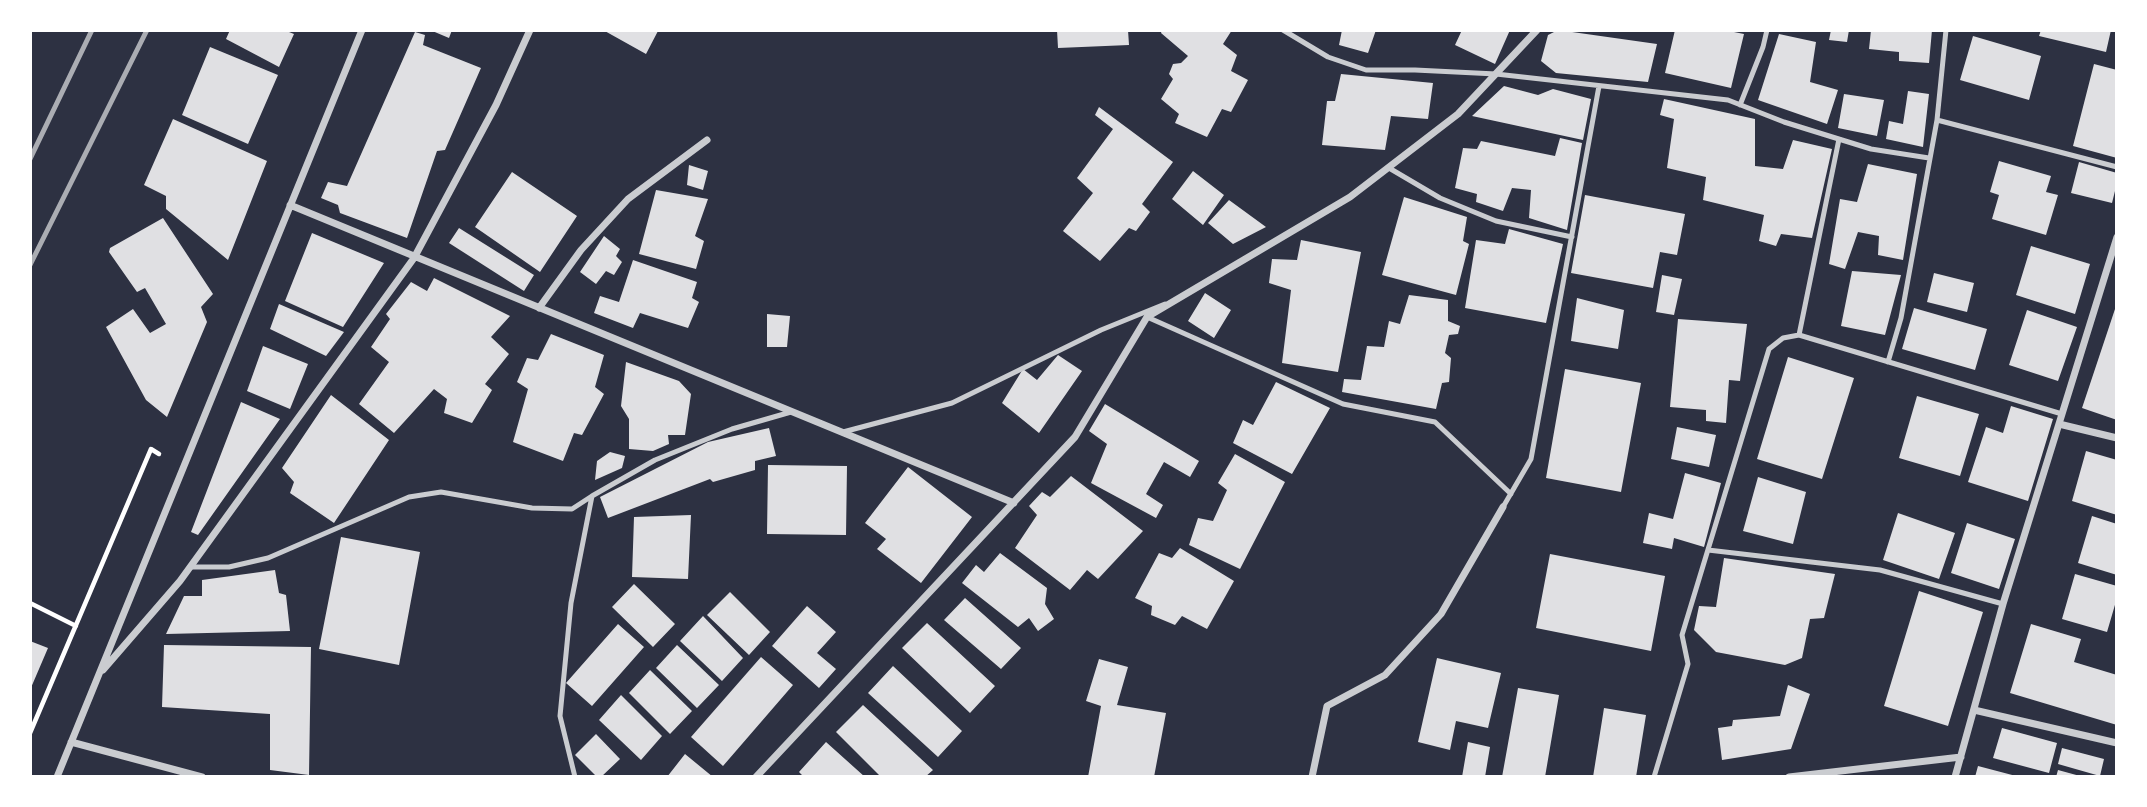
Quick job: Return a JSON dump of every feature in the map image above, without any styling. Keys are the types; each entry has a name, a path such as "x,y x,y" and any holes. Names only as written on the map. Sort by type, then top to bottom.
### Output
{"street":[{"path":"57,777 362,30"},
{"path":"98,676 190,567 414,258 496,105 530,30"},
{"path":"756,777 1075,437 1147,317 1350,197 1458,114 1536,30"},
{"path":"539,309 581,250 628,199 707,140"},
{"path":"290,205 1014,503"},
{"path":"1955,777 2003,604 2117,237"},
{"path":"2059,424 2117,438"},
{"path":"1312,777 1326,706 1385,675 1441,614 1503,507"},
{"path":"1974,710 2117,743"},
{"path":"71,742 202,777"},
{"path":"1789,777 1961,757"}],"lane":[{"path":"1283,30 1328,57 1366,70 1496,74 1728,100 1871,149 1929,158"},
{"path":"1740,105 1767,30"},
{"path":"1888,362 1901,318 1937,120 1947,30"},
{"path":"1503,507 1531,459 1599,86"},
{"path":"1937,120 2117,167"},
{"path":"1799,335 1839,139"},
{"path":"1389,168 1440,198 1496,221 1572,237"},
{"path":"842,433 952,403 1101,330 1177,299"},
{"path":"1147,317 1343,404 1435,422 1511,494"},
{"path":"1654,777 1688,664 1682,635 1769,349 1783,338 1799,335 2062,414"},
{"path":"190,567 229,567 268,558 409,497 441,492 532,509 572,509 656,460 732,429 791,412"},
{"path":"575,777 560,716 571,603 592,496"},
{"path":"1708,550 1880,570 2003,604"}],"path":[{"path":"30,733 151,449 183,467"},
{"path":"30,603 76,626"}],"building":[{"path":"230,30 284,30 294,34 279,67 226,39"},
{"path":"430,30 452,30 449,38"},
{"path":"603,30 656,30 658,31 646,54"},
{"path":"1057,30 1128,30 1129,45 1058,48"},
{"path":"1162,30 1232,30 1223,44 1237,55 1231,71 1248,80 1231,112 1222,109 1207,137 1175,123 1179,114 1161,99 1173,79 1169,74 1173,64 1181,63 1188,56 1161,33"},
{"path":"1342,30 1376,30 1368,53 1339,45"},
{"path":"1462,30 1510,30 1495,64 1455,45"},
{"path":"1558,30 1657,44 1648,82 1556,73 1541,61 1548,35"},
{"path":"1675,30 1724,30 1744,34 1731,88 1665,73"},
{"path":"1831,30 1849,30 1847,42 1829,40"},
{"path":"1871,30 1932,30 1929,63 1899,61 1899,52 1869,49"},
{"path":"2041,30 2111,30 2106,52 2039,36"},
{"path":"415,32 425,35 423,45 481,68 445,150 437,151 407,238 340,213 338,205 321,198 328,182 347,186"},
{"path":"1779,34 1816,42 1810,82 1838,90 1827,124 1758,100"},
{"path":"1973,36 2041,56 2029,100 1960,80"},
{"path":"210,47 278,75 248,144 182,115"},
{"path":"2094,64 2117,70 2117,158 2073,146"},
{"path":"1341,74 1433,83 1428,119 1391,116 1385,150 1322,145 1327,101 1335,101"},
{"path":"1504,86 1538,95 1553,89 1591,99 1583,140 1472,116"},
{"path":"1908,91 1929,94 1923,147 1886,139 1889,121 1903,124"},
{"path":"1844,94 1884,100 1877,136 1838,128"},
{"path":"1664,99 1755,119 1755,166 1783,169 1793,140 1832,149 1812,238 1781,234 1776,246 1759,241 1764,215 1703,200 1706,177 1667,168 1674,119 1660,115"},
{"path":"1099,107 1173,162 1142,204 1150,212 1136,231 1129,228 1100,261 1063,231 1093,193 1077,178 1113,129 1095,115"},
{"path":"173,119 267,161 228,260 166,209 166,196 144,185"},
{"path":"1560,138 1582,143 1567,230 1529,218 1531,190 1512,188 1503,211 1476,202 1477,194 1455,188 1463,148 1477,149 1481,141 1555,156"},
{"path":"1999,161 2051,176 2046,192 2058,195 2046,235 1992,219 1999,195 1990,192"},
{"path":"2079,162 2117,173 2112,203 2071,193"},
{"path":"1868,164 1917,174 1903,260 1878,255 1879,236 1858,232 1845,269 1829,264 1840,199 1857,202"},
{"path":"689,165 708,171 703,190 687,185"},
{"path":"1193,171 1224,195 1203,225 1172,199"},
{"path":"512,172 577,216 540,272 475,227"},
{"path":"656,190 708,199 695,236 704,241 696,269 639,254"},
{"path":"1585,195 1685,214 1677,255 1660,252 1653,288 1571,273"},
{"path":"1404,197 1467,217 1463,241 1469,244 1456,295 1382,275"},
{"path":"1229,200 1266,227 1233,244 1208,223"},
{"path":"163,218 213,294 201,307 207,322 167,417 146,400 106,327 133,309 150,333 166,324 145,288 137,292 109,252 110,248"},
{"path":"459,228 534,275 524,291 449,243"},
{"path":"1509,229 1563,244 1546,323 1465,308 1476,240 1505,244"},
{"path":"312,233 384,263 343,327 285,301"},
{"path":"604,236 620,249 616,256 622,262 614,275 606,271 596,284 580,272"},
{"path":"1301,240 1361,252 1338,372 1282,363 1291,290 1269,283 1272,259 1297,260"},
{"path":"2031,246 2090,264 2075,314 2016,295"},
{"path":"633,260 697,282 692,298 699,302 688,328 640,313 633,328 594,313 600,296 619,302"},
{"path":"1852,271 1901,275 1885,335 1841,326"},
{"path":"1934,273 1974,283 1967,312 1927,302"},
{"path":"1662,275 1682,279 1674,315 1656,312"},
{"path":"434,278 510,316 491,337 509,354 485,384 492,390 472,423 444,413 447,399 434,389 394,433 359,404 389,362 371,347 390,319 386,314 411,282 427,291"},
{"path":"1205,293 1231,310 1214,338 1188,321"},
{"path":"1409,295 1448,300 1448,321 1460,326 1458,334 1449,335 1445,353 1451,358 1449,382 1442,383 1436,409 1342,392 1344,379 1361,380 1367,346 1384,347 1389,321 1400,324"},
{"path":"1577,298 1624,310 1618,349 1571,341"},
{"path":"2117,303 2117,420 2082,408"},
{"path":"279,304 344,332 326,356 270,329"},
{"path":"1914,308 1987,329 1975,370 1902,349"},
{"path":"2027,310 2077,327 2058,381 2009,365"},
{"path":"767,314 790,316 787,347 767,347"},
{"path":"1678,319 1747,324 1740,381 1729,380 1726,423 1706,421 1706,410 1670,407"},
{"path":"551,334 604,355 595,387 604,394 582,435 574,433 563,461 513,442 528,389 517,382 527,358 538,360"},
{"path":"263,346 308,364 290,409 247,391"},
{"path":"1058,355 1082,371 1039,433 1002,403 1023,369 1037,380"},
{"path":"1788,357 1854,378 1822,479 1757,459"},
{"path":"626,362 679,381 691,394 685,435 668,435 669,444 653,451 629,449 629,419 621,406"},
{"path":"1565,369 1641,383 1621,492 1546,478"},
{"path":"1276,382 1330,408 1292,474 1233,443 1243,420 1253,425"},
{"path":"331,395 389,440 334,523 290,493 294,482 282,468"},
{"path":"1917,396 1979,414 1960,476 1899,458"},
{"path":"241,402 280,419 198,535 191,532"},
{"path":"1105,404 1199,461 1190,477 1164,462 1146,494 1163,505 1156,518 1091,483 1107,444 1089,431"},
{"path":"2011,406 2053,419 2028,501 1968,482 1986,427 2003,433"},
{"path":"1677,427 1716,435 1709,467 1671,459"},
{"path":"769,428 776,456 755,461 755,470 713,482 710,479 608,518 600,497 708,442"},
{"path":"2086,451 2117,460 2117,515 2072,501"},
{"path":"610,452 625,456 622,468 595,480 597,461"},
{"path":"1235,454 1285,482 1240,569 1189,545 1198,518 1213,521 1227,490 1218,483"},
{"path":"768,465 847,466 846,535 767,534"},
{"path":"908,467 972,517 921,583 877,549 886,539 865,523"},
{"path":"1685,473 1721,483 1704,547 1674,538 1672,549 1643,543 1649,513 1673,519"},
{"path":"1071,476 1143,531 1098,579 1087,570 1070,590 1015,548 1037,515 1029,506 1042,492 1050,497"},
{"path":"1758,477 1806,492 1793,544 1743,531"},
{"path":"1898,513 1955,533 1939,579 1883,560"},
{"path":"691,515 688,579 632,577 634,517"},
{"path":"2092,516 2117,524 2117,575 2078,563"},
{"path":"1967,523 2015,539 1999,589 1951,573"},
{"path":"341,537 420,552 399,665 319,649"},
{"path":"1180,548 1234,581 1207,629 1182,616 1175,625 1151,615 1152,606 1135,598 1159,553 1172,558"},
{"path":"1000,553 1047,588 1045,604 1054,619 1038,631 1029,618 1018,627 962,583 976,565 984,572"},
{"path":"1550,554 1665,576 1651,651 1536,628"},
{"path":"1724,558 1835,574 1824,618 1810,619 1802,658 1785,665 1716,652 1694,630 1699,606 1716,607"},
{"path":"275,570 279,593 286,595 290,631 166,634 184,596 202,596 202,580"},
{"path":"2075,574 2117,586 2117,598 2107,632 2062,619"},
{"path":"634,584 675,624 653,647 612,607"},
{"path":"1919,591 1983,612 1948,726 1884,706"},
{"path":"730,592 770,632 749,655 707,615"},
{"path":"965,598 1021,648 1001,669 944,620"},
{"path":"807,606 836,632 817,653 836,669 819,688 772,646"},
{"path":"703,616 743,658 722,681 680,641"},
{"path":"927,623 995,686 970,713 902,648"},
{"path":"618,624 644,647 592,706 566,683"},
{"path":"2031,624 2081,639 2074,662 2117,675 2117,725 2010,693"},
{"path":"30,641 48,648 30,690"},
{"path":"164,645 311,647 309,775 270,770 270,714 162,707"},
{"path":"677,645 719,685 697,708 656,668"},
{"path":"761,657 793,685 723,766 691,737"},
{"path":"1437,658 1501,673 1488,728 1456,721 1450,750 1418,742"},
{"path":"1099,659 1128,667 1117,705 1166,713 1154,777 1088,777 1101,706 1086,701"},
{"path":"893,666 962,731 938,757 868,693"},
{"path":"650,670 692,711 670,734 629,693"},
{"path":"1788,685 1810,694 1791,749 1722,760 1718,728 1732,726 1733,720 1780,716"},
{"path":"1518,688 1559,695 1545,777 1502,777"},
{"path":"621,695 662,736 641,760 599,720"},
{"path":"863,705 933,770 925,777 881,777 836,732"},
{"path":"1604,708 1646,715 1636,777 1593,777"},
{"path":"2002,728 2057,743 2049,773 1993,758"},
{"path":"596,734 620,759 601,777 597,777 575,755"},
{"path":"826,742 865,777 804,777 799,772"},
{"path":"1468,742 1490,747 1485,777 1462,777"},
{"path":"2062,748 2104,759 2100,776 2058,764"},
{"path":"685,754 713,777 667,777"},
{"path":"1978,766 2016,776 2016,777 1975,777"},
{"path":"2058,770 2080,776 2080,777 2056,777"}],"railway":[{"path":"30,159 92,30"},
{"path":"30,265 147,30"}]}
